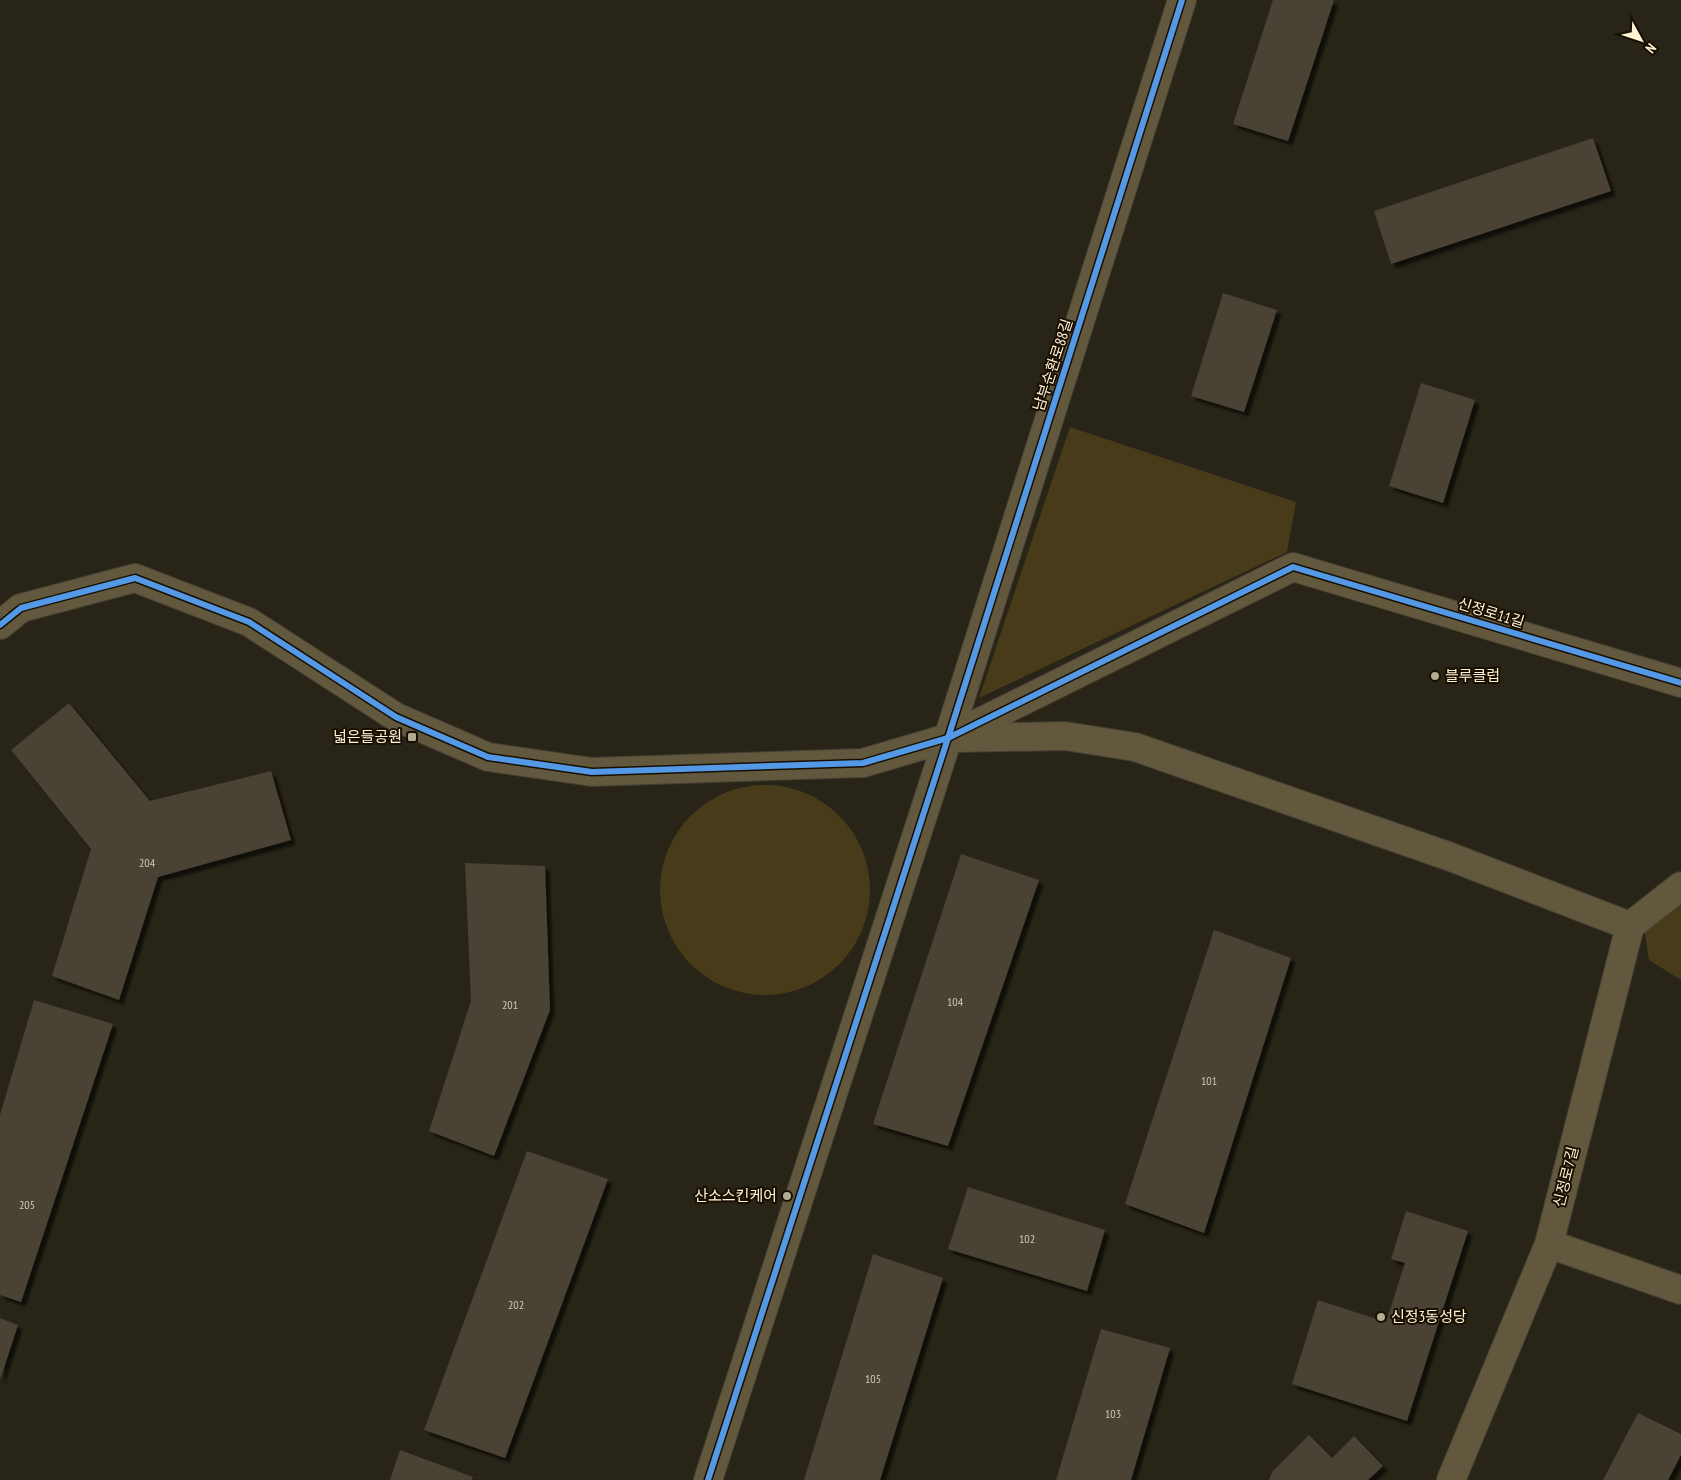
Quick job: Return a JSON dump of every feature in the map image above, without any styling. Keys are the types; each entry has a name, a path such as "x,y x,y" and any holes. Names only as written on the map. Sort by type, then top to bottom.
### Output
{"street":[{"name":"남부순환로88길","path":"708,1480 948,738 1182,0"},
{"name":"신정로11길","path":"948,738 1293,567 1681,683"},
{"path":"0,624 21,608 135,578 249,622 396,717 488,757 592,772 863,763 948,738 1065,736 1135,746 1448,856 1630,926 1681,886"},
{"name":"신정로7길","path":"1451,1480 1549,1244 1630,926"},
{"path":"1549,1244 1681,1290"}],"shaded area":[{"path":"1070,427 1296,502 1287,552 979,698"},
{"path":"755,785 775,785 796,789 815,797 840,815 853,831 866,859 870,890 866,921 853,949 840,965 824,978 796,991 775,995 755,995 734,991 715,983 690,965 677,949 664,921 660,900 660,880 664,859 672,840 690,815 706,802 734,789"},
{"path":"1681,901 1681,980 1649,960 1644,928"}],"building":[{"path":"1273,0 1334,0 1288,141 1233,124"},
{"path":"1593,138 1611,191 1391,264 1374,211"},
{"path":"1223,293 1277,310 1244,412 1191,396"},
{"path":"1421,383 1475,400 1443,503 1389,486"},
{"path":"69,703 150,801 271,771 291,840 158,877 119,1000 52,976 91,849 11,750"},
{"path":"961,854 1039,880 948,1146 873,1124"},
{"path":"465,863 545,866 550,1010 494,1156 429,1131 471,1001"},
{"path":"1214,930 1291,958 1204,1233 1125,1204"},
{"path":"34,1000 113,1024 21,1302 0,1295 0,1115"},
{"path":"527,1151 608,1179 505,1458 424,1430"},
{"path":"968,1187 1105,1230 1087,1291 948,1249"},
{"path":"1406,1211 1468,1231 1407,1421 1292,1384 1318,1300 1386,1322 1405,1263 1391,1259"},
{"path":"873,1254 943,1278 880,1480 804,1480"},
{"path":"0,1318 18,1325 0,1380"},
{"path":"1101,1329 1170,1348 1131,1480 1056,1480"},
{"path":"1638,1413 1681,1434 1681,1455 1668,1480 1603,1480"},
{"path":"1309,1435 1332,1458 1354,1436 1383,1466 1368,1480 1269,1480 1272,1472"},
{"path":"400,1450 473,1477 472,1480 390,1480"}],"cycle path":[{"path":"708,1480 948,738 1182,0"},
{"path":"0,625 21,608 135,578 249,622 396,717 488,757 592,772 863,763 948,738 1293,567 1681,683"}],"place":[{"name":"블루클럽","path":"1435,676"},
{"name":"넓은들공원","path":"412,737"},
{"name":"산소스킨케어","path":"787,1196"},
{"name":"신정3동성당","path":"1381,1317"}]}
